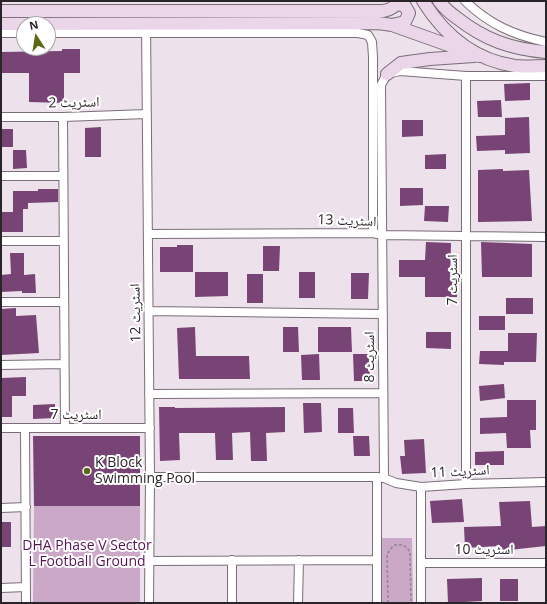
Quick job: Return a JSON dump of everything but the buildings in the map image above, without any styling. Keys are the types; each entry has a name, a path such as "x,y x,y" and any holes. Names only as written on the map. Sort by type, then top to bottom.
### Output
{"main road":[{"path":"423,1 438,22 457,42 479,56"},
{"path":"439,1 444,7 472,30 505,45 546,52"},
{"path":"1,11 383,11 390,10 397,3 405,6 409,13 404,22 392,25"},
{"path":"1,24 146,28 378,23 392,25 479,56 516,66 546,66"},
{"path":"387,74 401,63 430,59 479,56"}],"street":[{"path":"465,1 480,14 505,30 546,42"},
{"path":"56,33 146,28 368,35 372,42 373,72 373,233"},
{"name":"اسٹریٹ 12","path":"146,28 150,394 149,603"},
{"path":"1,33 16,33"},
{"path":"387,74 400,71 466,76 546,76"},
{"name":"اسٹریٹ 8","path":"377,603 377,560 383,393 381,85 387,74"},
{"name":"اسٹریٹ 7","path":"466,76 466,484"},
{"name":"اسٹریٹ 2","path":"1,117 63,117 147,114"},
{"path":"63,117 64,428"},
{"path":"1,176 63,176"},
{"name":"اسٹریٹ 13","path":"148,234 373,233 382,235 546,237"},
{"path":"1,241 63,241"},
{"path":"1,302 64,302"},
{"path":"149,311 383,314"},
{"path":"1,365 64,364"},
{"path":"150,394 383,393"},
{"name":"اسٹریٹ 7","path":"1,428 150,428"},
{"path":"25,428 26,603"},
{"name":"اسٹریٹ 11","path":"150,477 381,477 396,483 421,487 546,482"},
{"path":"421,487 421,603"},
{"path":"1,508 26,508"},
{"path":"232,560 232,603"},
{"path":"298,560 298,603"},
{"path":"149,561 377,560"},
{"name":"اسٹریٹ 10","path":"422,563 546,563"},
{"path":"1,588 26,588"}],"path":[{"path":"388,603 387,554 396,544 405,546 410,552 411,603"}],"green space":[{"name":"DHA Phase V Sector L Football Ground","path":"34,506 140,506 140,603 33,603"},
{"path":"378,538 412,538 413,603 380,603"}],"place":[{"name":"K Block Swimming Pool","path":"87,471"}]}
